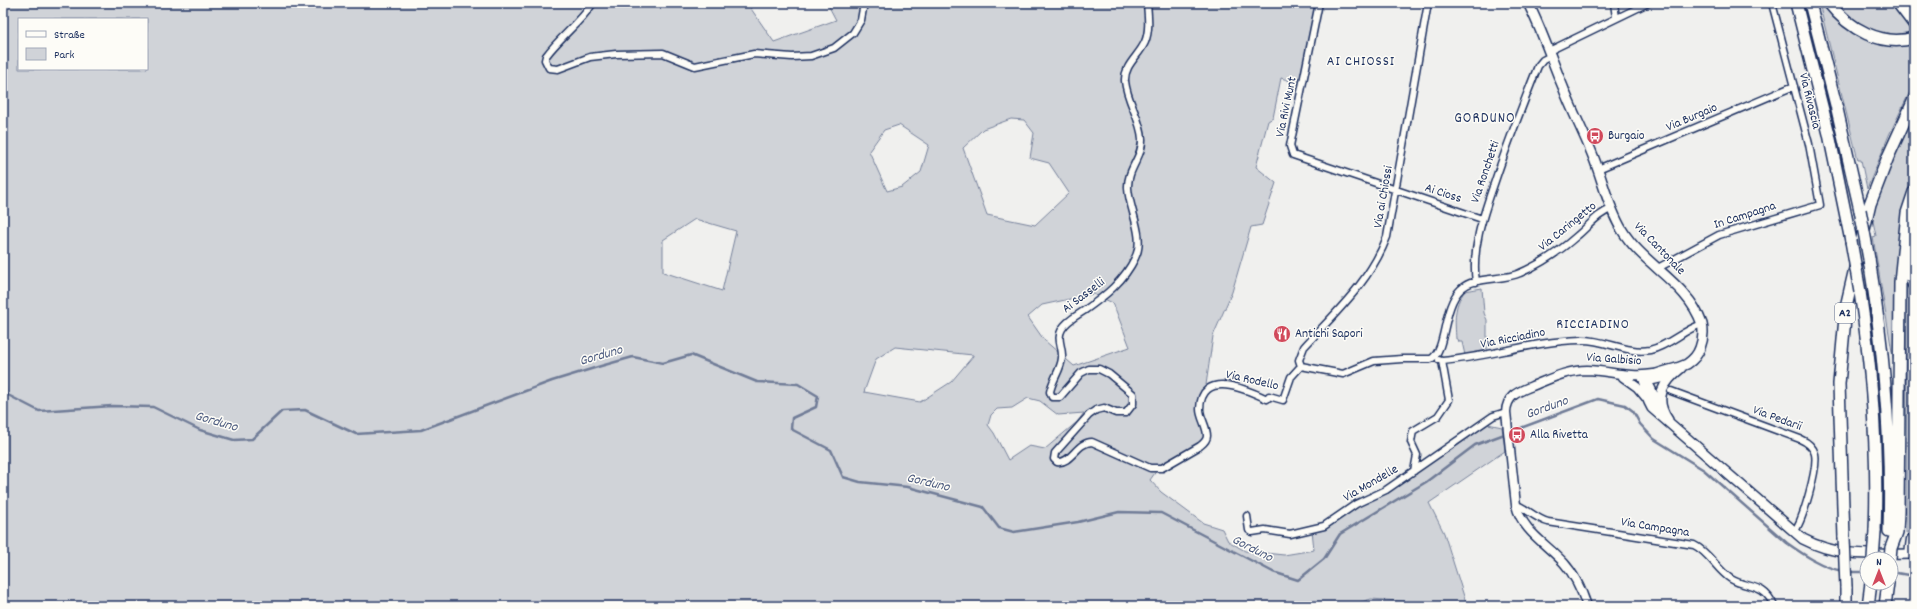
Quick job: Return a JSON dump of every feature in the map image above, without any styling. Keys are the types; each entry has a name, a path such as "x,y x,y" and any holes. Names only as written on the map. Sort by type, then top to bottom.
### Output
{"highway":[{"name":"A2","path":"1796,3 1827,128 1851,241 1860,292 1869,360 1874,415 1876,471 1874,551"},
{"path":"1810,3 1840,122 1860,210 1869,259 1880,330 1888,404 1893,532"},
{"path":"1829,3 1852,25 1871,36 1892,41 1913,39"},
{"path":"1898,3 1914,24"},
{"name":"A2","path":"1846,606 1840,384 1846,307 1870,204 1888,157 1914,100"},
{"path":"1913,195 1908,258 1910,275 1914,285"},
{"path":"1890,551 1893,532 1900,282 1908,212 1913,195"},
{"path":"1868,606 1870,591"},
{"path":"1885,606 1887,591"}],"main road":[{"name":"Via Cantonale","path":"1528,3 1598,169 1611,209 1628,238 1675,284 1688,299 1702,324"},
{"path":"1672,424 1665,416 1661,405 1661,394 1664,385 1671,376 1694,358 1701,345 1703,335 1702,324"},
{"path":"1654,374 1687,364"},
{"name":"Via Galbisio","path":"1650,403 1646,388 1647,382 1654,374"},
{"path":"1650,403 1656,413 1672,424 1794,532 1814,544 1837,552 1911,554"}],"street":[{"path":"593,3 586,15 563,36 546,56 545,60 549,68 558,69 590,57 616,54 663,53 695,66 754,54 792,57 811,56 834,48 853,33 861,20 864,3"},
{"name":"Ai Sasselli","path":"1147,3 1147,37 1140,51 1125,72 1126,90 1138,123 1142,140 1140,154 1132,168 1128,182 1138,239 1138,251 1131,265 1112,290 1063,326 1059,338 1062,361 1050,392 1054,398 1060,397 1081,373 1094,368 1109,374 1132,392 1134,400 1131,408 1126,413 1116,413 1104,408 1093,412 1055,452 1054,459 1057,462 1064,461 1083,444 1092,442 1150,468 1162,468 1204,443 1207,436 1201,417 1201,404 1207,389 1218,384"},
{"name":"Via Rivi Munt","path":"1319,3 1290,146 1291,152 1298,157 1397,190"},
{"name":"Via ai Chiossi","path":"1301,366 1300,360 1304,347 1361,286 1380,255 1389,231 1428,3"},
{"path":"1614,3 1616,18"},
{"name":"Via Ronchetti","path":"1476,282 1475,262 1482,219 1509,140 1538,66 1550,54 1616,18 1648,3"},
{"name":"Via Rivascia","path":"1772,3 1809,144 1820,205"},
{"name":"Via Burgaio","path":"1598,169 1794,86"},
{"name":"Ai Cioss","path":"1397,190 1482,219"},
{"name":"In Campagna","path":"1658,268 1719,235 1820,205"},
{"name":"Via Caringetto","path":"1434,358 1440,346 1448,310 1456,295 1464,286 1476,282 1518,274 1543,262 1568,244 1602,213 1611,209"},
{"name":"Via Ricciadino","path":"1442,362 1478,357 1535,344 1581,340 1598,342 1629,350 1642,351 1660,347 1702,324"},
{"path":"1301,366 1343,374 1374,361 1402,359 1424,360 1434,358 1442,362 1449,401 1438,416 1413,431 1411,442 1417,455 1414,471"},
{"name":"Via Rodello","path":"1218,384 1237,387 1267,399 1270,396 1283,400 1292,377 1301,366"},
{"name":"Via Galbisio","path":"1507,413 1508,403 1515,394 1564,373 1586,370 1615,374 1647,382"},
{"name":"Via Galbisio","path":"1631,378 1654,374"},
{"path":"1665,416 1657,405 1652,388 1647,382 1671,376"},
{"path":"1631,378 1650,403"},
{"name":"Via Pedarii","path":"1671,391 1800,439 1811,446 1815,454 1814,468 1803,515 1794,532"},
{"path":"1507,413 1509,444 1518,514 1524,524 1563,562 1572,573 1587,606"},
{"name":"Via Mondelle","path":"1247,516 1248,528 1252,532 1265,530 1290,534 1324,526 1356,504 1386,490 1493,416 1507,413"},
{"name":"Via Campagna","path":"1516,505 1521,506 1536,518 1548,522 1694,545 1702,550 1730,578 1760,589 1769,597 1774,606"},
{"path":"1911,554 1910,540 1914,534"}],"green space":[{"path":"3,3 747,3 774,42 836,20 827,3 1319,3 1303,85 1281,78 1273,118 1268,121 1256,167 1276,183 1262,225 1251,227 1232,292 1213,336 1205,392 1202,400 1206,440 1157,470 1150,480 1161,492 1203,523 1222,529 1228,541 1245,551 1284,555 1314,550 1312,530 1450,451 1488,424 1502,427 1505,451 1429,503 1444,533 1467,606 1371,599 1349,606 3,606","holes":["1011,119 1024,120 1034,133 1030,158 1049,163 1069,193 1035,225 987,215 963,148 983,129","899,125 929,145 921,172 902,187 887,191 869,151 884,130","695,219 736,231 722,291 663,272 663,240","1093,294 1113,303 1130,347 1074,366 1044,340 1028,317 1042,305","895,347 973,355 951,382 920,402 864,392 876,359","1028,398 1040,401 1058,415 1084,413 1077,422 1045,449 1029,446 1008,460 994,433 988,425 991,415 997,409 1012,408"]},
{"path":"1819,3 1825,3 1847,26 1914,43 1914,83 1889,135 1867,189 1861,160 1858,160"},
{"path":"1837,3 1892,3 1913,32 1903,35 1892,35 1871,30 1852,18"},
{"path":"1914,108 1914,167 1907,198 1895,370 1873,237 1876,236 1871,211"},
{"path":"1907,281 1914,293 1914,528 1906,533"},
{"path":"1482,288 1484,313 1487,320 1487,353 1465,355 1462,342 1459,342 1458,339 1456,339 1455,320 1458,302 1465,291"}],"waterway":[{"path":"1911,3 1914,8"},
{"name":"Gorduno","path":"3,375 6,394 39,411 112,406 153,407 200,430 234,440 252,439 282,411 305,410 356,434 421,430 552,381 633,357 663,363 691,355 757,382 798,384 818,396 816,407 792,418 791,429 831,450 843,477 860,482 908,487 983,507 999,528 1014,532 1078,522 1119,512 1161,513 1273,572 1298,580 1324,559 1340,534 1426,482 1475,445 1598,399 1625,405 1633,411 1640,424 1654,439 1704,470 1787,543 1820,564 1842,571"},
{"name":"Gorduno","path":"1849,572 1859,572"},
{"name":"Gorduno","path":"1899,573 1914,576"}],"place":[{"name":"Burgaio","path":"1595,136"},
{"name":"Antichi Sapori","path":"1282,334"},
{"name":"Alla Rivetta","path":"1517,435"}],"district":[{"name":"AI CHIOSSI","path":"1361,62"},
{"name":"GORDUNO","path":"1485,119"},
{"name":"RICCIADINO","path":"1593,325"}]}
